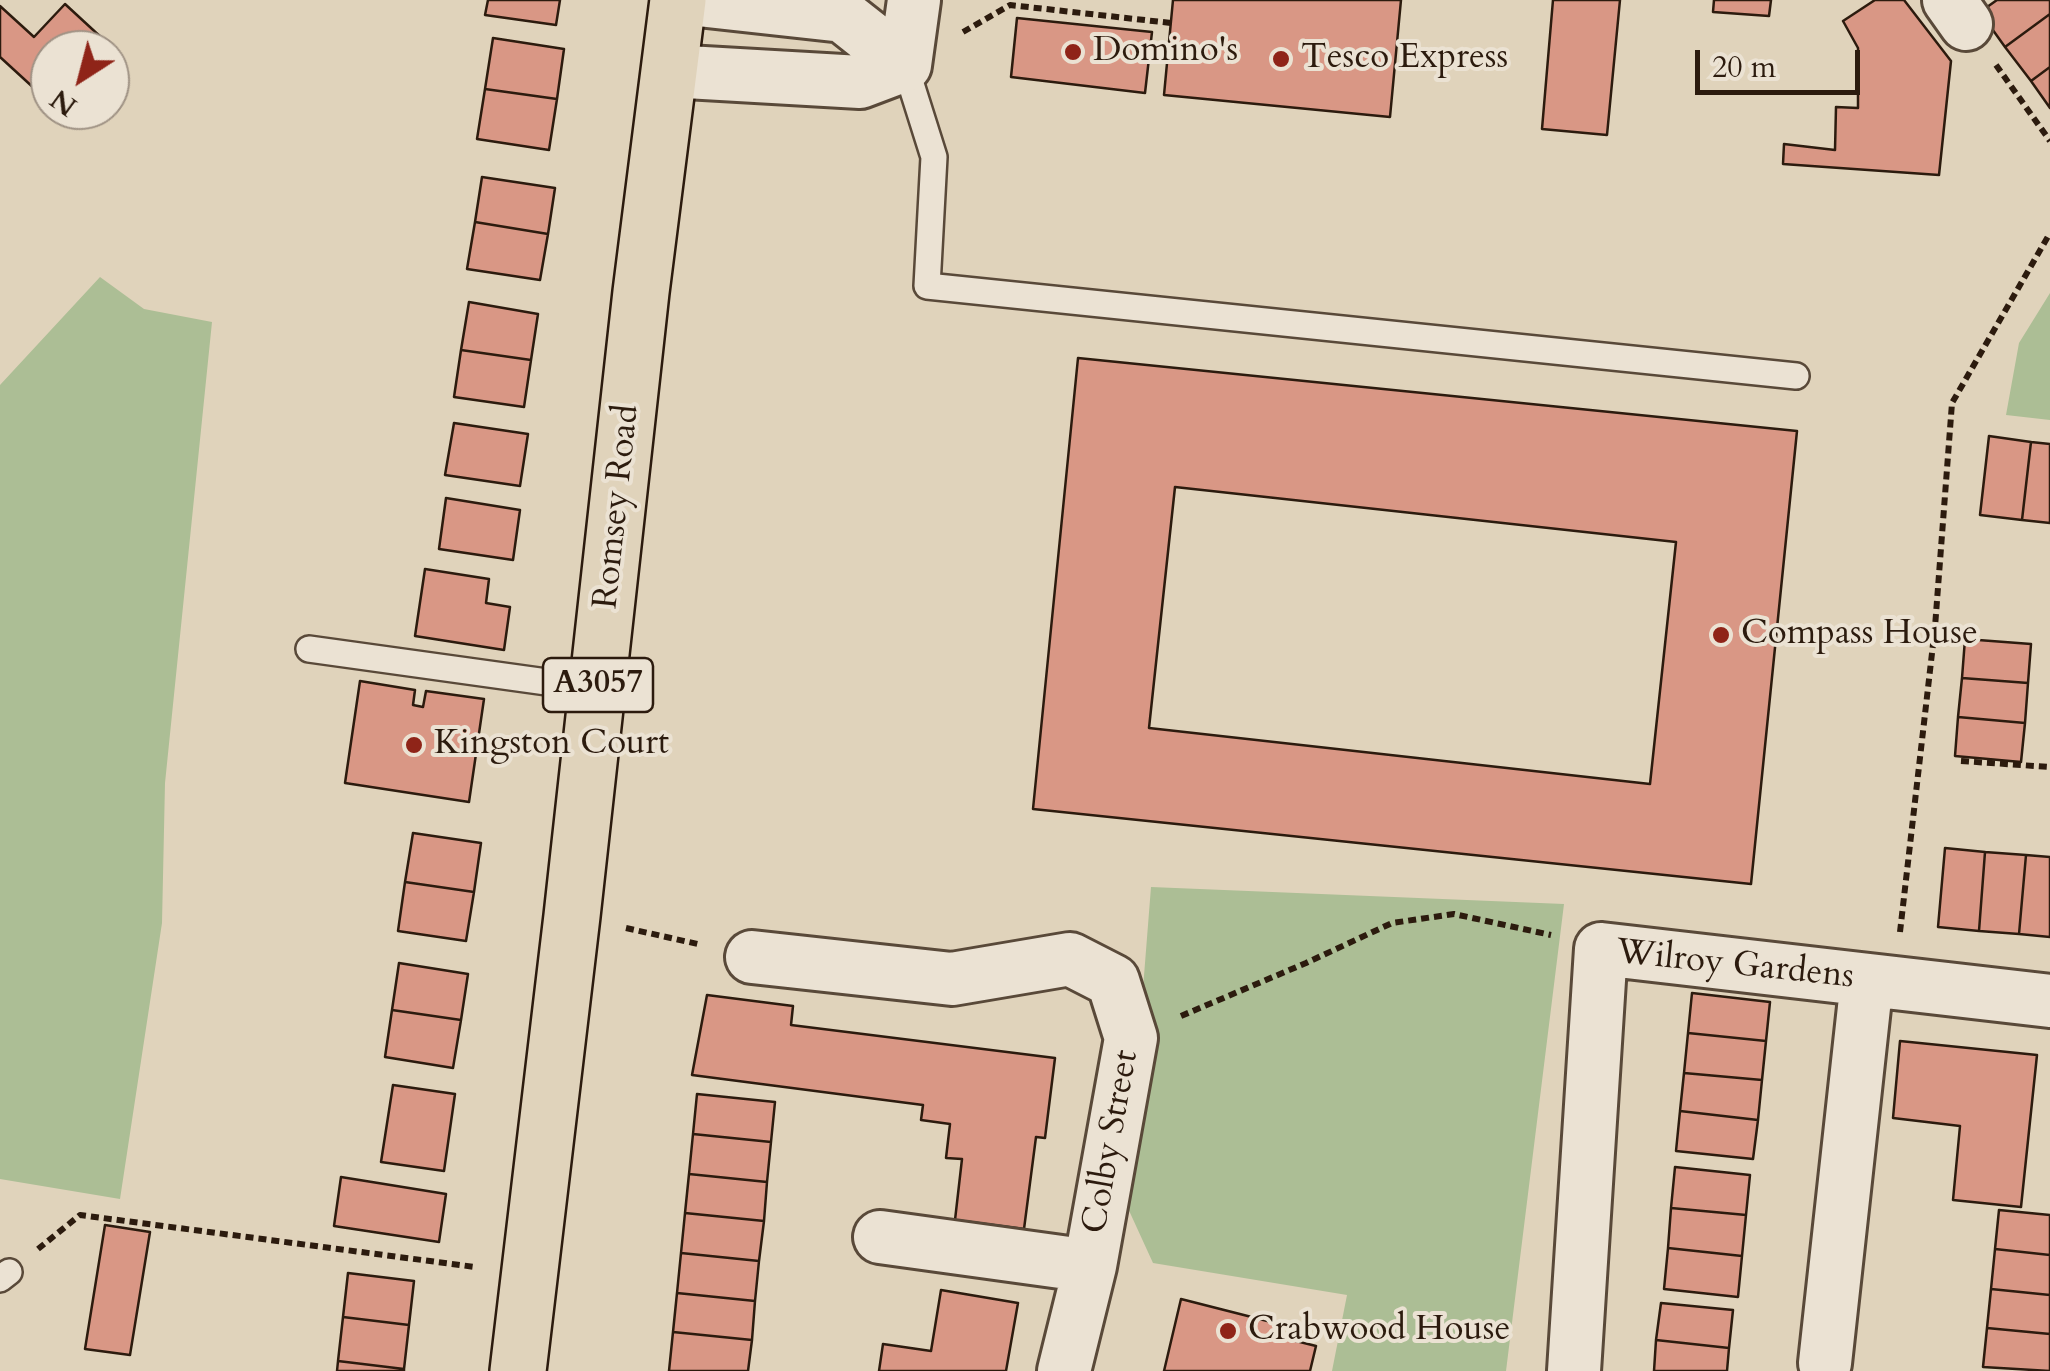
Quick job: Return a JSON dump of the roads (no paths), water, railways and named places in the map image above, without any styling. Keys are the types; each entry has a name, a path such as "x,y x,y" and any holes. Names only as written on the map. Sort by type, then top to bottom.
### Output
{"main road":[{"name":"Romsey Road","path":"518,1371 678,0"}],"street":[{"path":"698,0 843,16 906,65"},
{"path":"906,65 914,0"},
{"path":"669,71 860,82 906,65"},
{"name":"Wilroy Gardens","path":"1574,1371 1600,949 2050,1001"},
{"name":"Colby Street","path":"752,957 952,980 1070,959 1113,982 1132,1038 1090,1266 1064,1371"},
{"path":"1825,1364 1881,982"},
{"path":"880,1237 1090,1266"}],"lane":[{"path":"906,65 934,157 927,286 1796,376"},
{"path":"309,649 598,689"}],"place":[{"name":"Domino's","path":"1073,52"},
{"name":"Tesco Express","path":"1281,59"},
{"name":"Compass House","path":"1721,635"},
{"name":"Kingston Court","path":"414,745"},
{"name":"Crabwood House","path":"1228,1331"}]}
